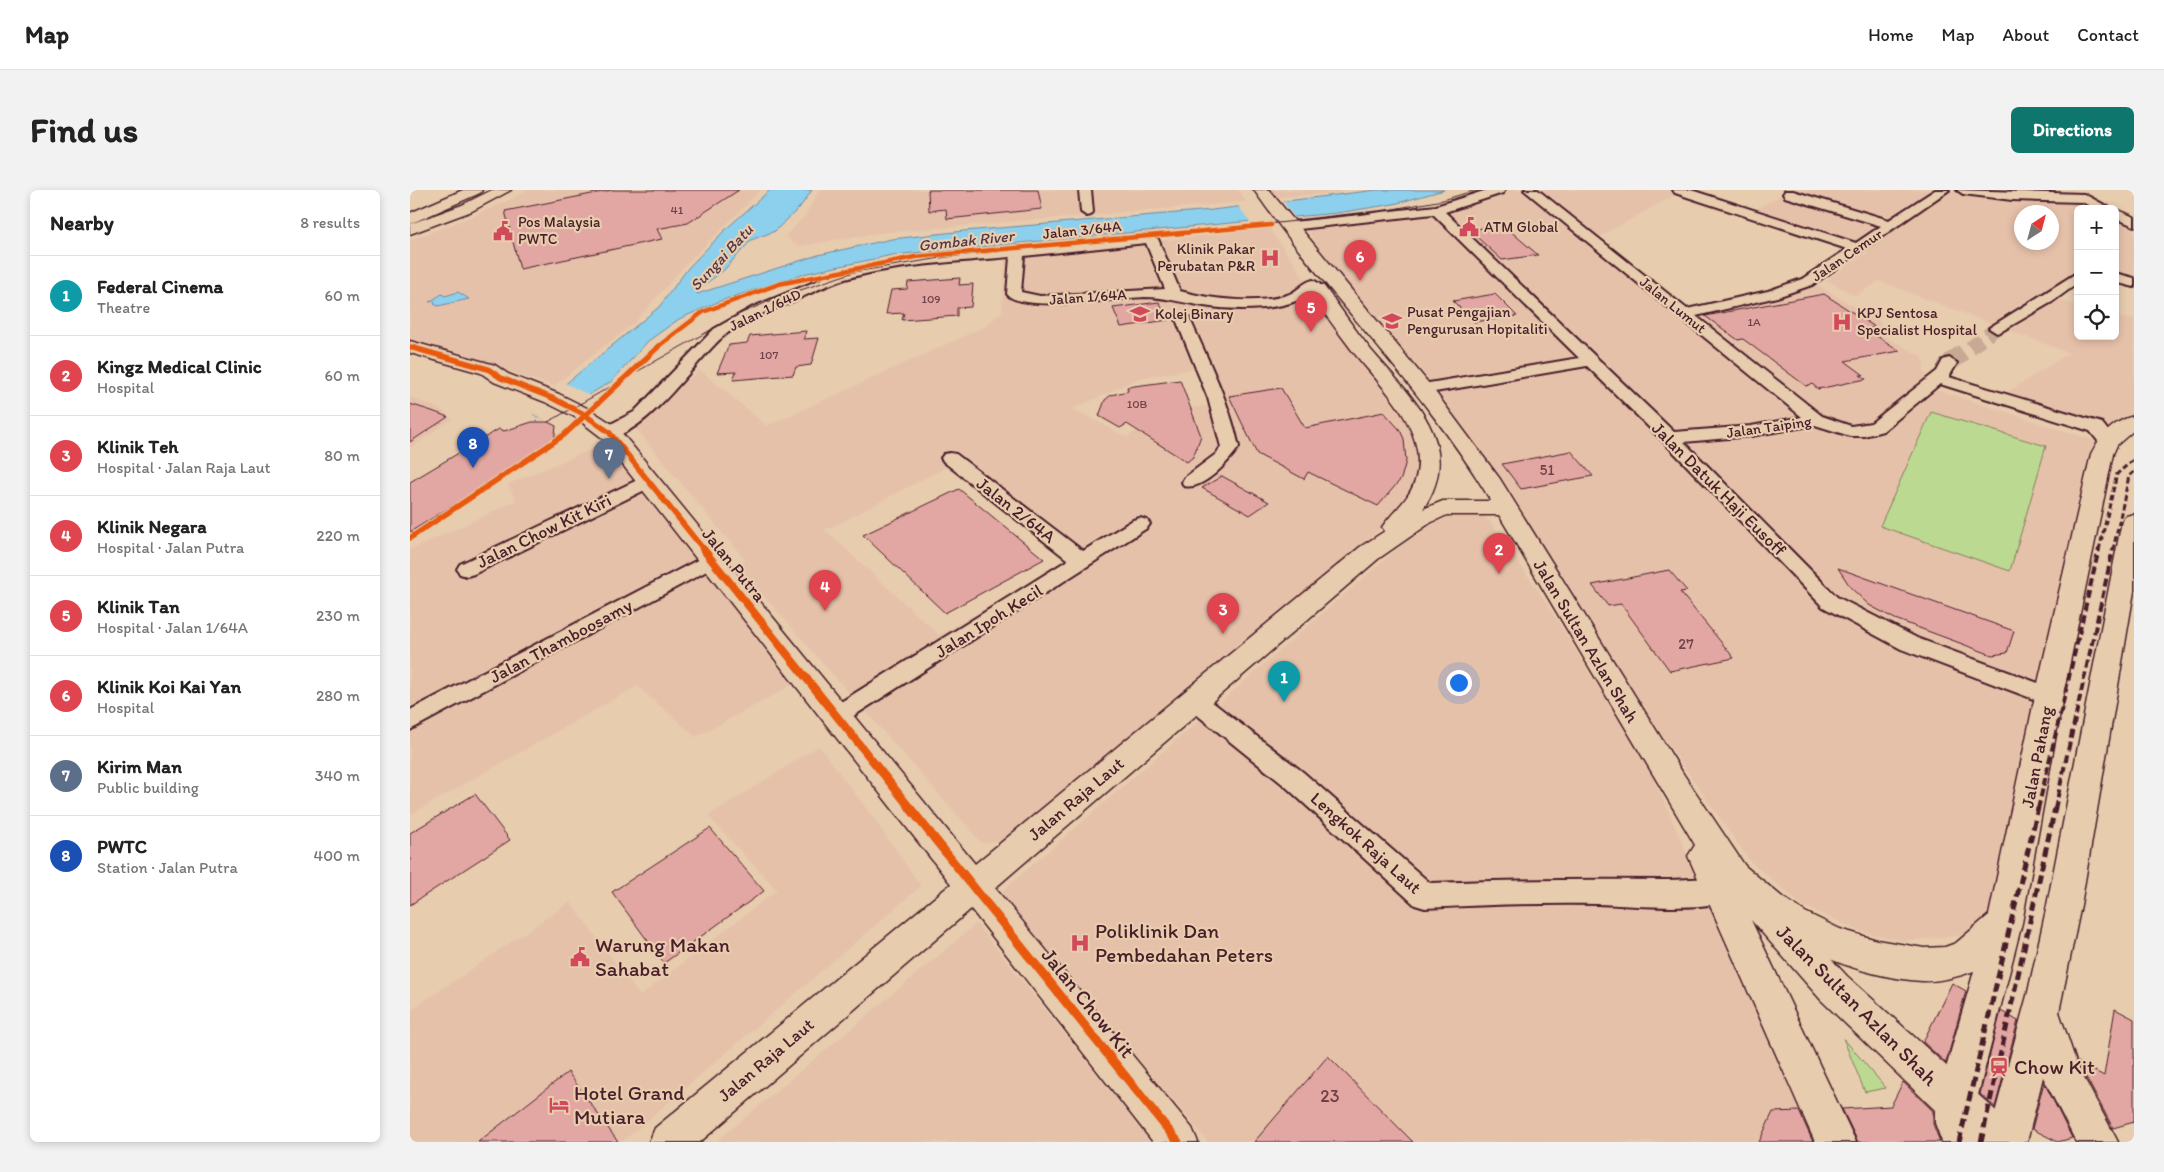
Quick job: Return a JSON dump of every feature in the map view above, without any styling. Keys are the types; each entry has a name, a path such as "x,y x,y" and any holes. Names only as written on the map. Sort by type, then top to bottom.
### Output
{"main road":[{"path":"410,213 463,190"},
{"path":"410,219 475,190"},
{"path":"410,230 467,208 504,190"},
{"name":"Jalan Sultan Azlan Shah","path":"1257,196 1345,296 1423,389 1487,476 1673,784 1726,884 1836,1142"},
{"name":"Jalan Sultan Azlan Shah","path":"1281,222 1300,266 1414,417 1429,461 1427,476 1417,501 1369,553"},
{"name":"Jalan Putra","path":"410,347 470,362 488,369 502,378 527,387 603,427 972,887"},
{"name":"Jalan Putra","path":"410,365 469,381 502,378"},
{"name":"Jalan Pahang","path":"1962,1142 1953,1114 2005,923 2049,696 2102,454 2122,430"},
{"name":"Jalan Raja Laut","path":"669,1142 1369,553 1422,518 1443,508 1506,508"},
{"path":"2007,1142 2041,1010 2064,906 2134,521"},
{"path":"1726,884 1791,922 1834,944 1879,957 1926,966 1964,958 2005,923"},
{"name":"Jalan Sultan Azlan Shah","path":"1726,884 1956,1103 2001,1142"},
{"name":"Jalan Chow Kit","path":"972,887 1178,1142"},
{"path":"2041,1010 2061,1074 2098,1142"}],"street":[{"path":"1084,190 1087,212"},
{"path":"1281,222 1436,210 1454,206 1498,190"},
{"name":"Jalan Lumut","path":"1530,190 1816,420"},
{"path":"1679,190 1858,248"},
{"path":"1963,190 2012,196 2084,198 2098,205"},
{"name":"Jalan Cemur","path":"1685,314 1799,286 1817,276 1891,225 1935,191"},
{"path":"1790,194 1891,225"},
{"name":"Jalan Datuk Haji Eusoff","path":"1436,210 1670,438 1830,602 1860,622 1953,661 2049,696"},
{"path":"2119,215 2134,222"},
{"name":"Jalan 3/64A","path":"1017,253 1151,239 1168,294"},
{"name":"Jalan 1/64A","path":"1017,253 1014,294 1022,298 1040,300 1145,293 1168,294 1233,304 1288,300 1331,308"},
{"name":"Jalan 1/64D","path":"603,427 640,416 719,332 758,310 793,294 841,276 882,267 933,260 1017,253"},
{"path":"2119,277 2134,283"},
{"path":"2000,328 2074,279"},
{"name":"Jalan 1/64A","path":"1288,300 1304,293 1313,284"},
{"path":"1168,294 1166,308 1182,316 1217,401 1230,447 1222,458 1191,482"},
{"name":"Jalan 1/64A","path":"1182,316 1233,304"},
{"path":"1423,389 1590,362"},
{"name":"Jalan Taiping","path":"1670,438 1752,431 1816,420 1850,431 1864,431 1877,427 1947,368 1962,385 2018,395 2122,430"},
{"name":"Jalan 2/64A","path":"950,458 1083,561"},
{"name":"Jalan Chow Kit Kiri","path":"466,569 648,481"},
{"name":"Jalan Ipoh Kecil","path":"836,716 1140,524"},
{"name":"Jalan Thamboosamy","path":"410,721 711,560"},
{"name":"Lengkok Raja Laut","path":"1194,700 1294,779 1424,896 1526,892 1691,893 1726,884"}],"shaded area":[{"path":"527,190 761,190 686,264 635,322 554,386 410,341 410,240 466,219 512,199"},
{"path":"820,190 1238,190 1246,202 878,233 800,246 791,242 786,235 804,217"},
{"path":"1268,190 1340,190 1342,192 1273,198"},
{"path":"1509,190 1668,190 1678,193 1599,237 1682,306 1696,314 1773,298 1815,284 1880,321 1882,335 1923,357 1924,372 1937,390 2102,443 1991,911 1967,935 1903,941 1860,931 1803,906 1750,861 1305,227 1432,213 1462,206"},
{"path":"1790,190 1957,190 1983,195 2101,201 2109,205 2074,205 2074,284 2055,298 2074,305 2074,340 2119,340 2119,317 2134,319 2134,416 2113,433 2000,397 2069,353 1879,281 1856,296 1826,280 1869,251 1752,212"},
{"path":"2119,210 2134,217 2134,285 2119,280"},
{"path":"1269,228 1413,432 1417,450 1414,479 1405,502 1396,514 1334,570 1006,839 982,843 739,568 745,560 632,424 700,370 767,426 984,327 1002,312 1005,259","holes":["1198,368 1213,405 1166,411 1127,437 1073,409 1137,379","954,450 1080,555 939,635 824,529 830,528 948,466"]},
{"path":"410,397 442,410 452,419 410,448"},
{"path":"602,445 643,490 792,685 696,737 637,686 410,815 410,550 516,501 508,484"},
{"path":"1471,513 1485,517 1491,523 1542,596 1648,765 1814,1142 1208,1142 999,894 1430,520 1442,516"},
{"path":"819,746 869,812 921,886 622,1142 410,1142 410,1011 570,902 640,996 777,890 708,816"},
{"path":"976,924 1151,1142 716,1142"}],"green space":[{"path":"1931,412 2046,446 2010,571 1880,526"},
{"path":"1843,1038 1886,1088 1865,1092"}],"water":[{"name":"Gombak River","path":"770,190 812,190 800,207 775,231 751,240 724,270 700,288 697,294 818,255 892,239 1212,210 1377,190 1444,190 1394,204 1337,213 892,255 803,274 720,301 679,319 648,341 612,381 548,419 536,417 529,409 563,386 659,307 689,267 726,229"},
{"path":"458,292 469,299 438,306 434,304 435,301 429,302 442,294 445,296"}],"pier":[{"path":"1282,200 1296,219 1251,224 1237,204"},
{"path":"563,382 591,396 550,422 529,412 527,407"}],"building":[{"path":"612,190 739,190 688,223 657,229 662,239 520,269 505,211"},
{"path":"928,190 1038,190 1042,209 947,219 946,209 929,211"},
{"path":"1503,225 1538,255 1502,260 1469,230"},
{"path":"960,278 959,285 973,284 971,307 957,308 957,316 902,320 904,313 886,314 891,290 907,289 908,282"},
{"path":"1495,294 1517,316 1474,322 1453,301"},
{"path":"1824,294 1875,327 1866,329 1900,351 1845,361 1864,375 1860,375 1866,379 1818,389 1812,384 1806,386 1743,339 1738,340 1705,316"},
{"name":"Kolej Binary","path":"1159,302 1168,320 1121,327 1113,308"},
{"path":"806,331 804,339 819,338 811,365 796,367 793,375 733,380 736,372 717,373 729,345 747,343 750,336"},
{"path":"1180,380 1201,436 1193,457 1187,462 1127,424 1120,428 1099,416 1105,400 1111,395 1128,391 1127,387"},
{"path":"1281,388 1305,428 1384,412 1400,430 1404,439 1406,461 1401,479 1378,506 1308,472 1304,479 1257,454 1229,396"},
{"path":"410,404 432,411 448,417 410,442"},
{"path":"532,422 548,422 556,426 554,442 410,532 410,482 499,429 504,431"},
{"path":"1571,451 1593,476 1521,489 1502,464"},
{"path":"1222,476 1269,502 1250,515 1202,488"},
{"path":"959,489 1044,559 945,613 863,535"},
{"path":"1838,568 2014,631 2007,653 1992,655 1895,619 1869,605 1851,588"},
{"path":"1669,570 1687,591 1680,592 1734,658 1670,671 1621,604 1608,606 1592,585"},
{"path":"475,794 510,840 410,905 410,833"},
{"path":"710,828 764,891 664,963 612,892"},
{"path":"1952,983 1966,991 1946,1063 1923,1042"},
{"path":"2115,1009 2134,1019 2134,1122 2113,1128 2078,1062 2104,1076"},
{"path":"2001,1011 2018,1021 1995,1107 1980,1094"},
{"path":"1328,1056 1413,1142 1254,1142"},
{"name":"Hotel Grand Mutiara","path":"568,1072 618,1142 478,1142"},
{"path":"1903,1082 1933,1111 1933,1124 1940,1142 1858,1142 1842,1109 1891,1106"},
{"path":"2044,1082 2072,1138 2058,1142 2032,1129"},
{"path":"1799,1111 1813,1142 1759,1142 1773,1112"}],"tunnel":[{"path":"1970,348 1997,328"},
{"path":"1949,363 1971,347"}],"tram line":[{"path":"548,422 737,315 777,298 854,272 947,257 1365,214 1443,200 1476,190"}],"railway":[{"path":"2099,550 2117,474 2134,459"},
{"path":"2113,550 2129,476 2134,472"},
{"path":"2038,809 2099,549"},
{"path":"2055,809 2113,549"},
{"path":"1959,1142 2038,808"},
{"path":"1981,1142 2055,808"}],"cycle path":[{"path":"410,538 564,435 656,348 703,312 779,284 915,257 1271,225"},
{"path":"410,347 488,369 501,378 552,398 582,413 609,432 1178,1142"}],"place":[{"name":"ATM Global","path":"1469,227"},
{"name":"Pos Malaysia PWTC","path":"503,231"},
{"name":"Klinik Pakar Perubatan P&R","path":"1270,258"},
{"name":"Klinik Koi Kai Yan","path":"1360,281"},
{"name":"Kolej Binary","path":"1140,314"},
{"name":"Pusat Pengajian Pengurusan Hopitaliti","path":"1392,321"},
{"name":"KPJ Sentosa Specialist Hospital","path":"1842,322"},
{"name":"Klinik Tan","path":"1311,332"},
{"name":"PWTC","path":"473,468"},
{"name":"Kirim Man","path":"609,479"},
{"name":"Kingz Medical Clinic","path":"1499,574"},
{"name":"Klinik Negara","path":"825,611"},
{"name":"Klinik Teh","path":"1223,634"},
{"name":"Federal Cinema","path":"1284,702"},
{"name":"Poliklinik Dan Pembedahan Peters","path":"1080,943"},
{"name":"Warung Makan Sahabat","path":"580,957"},
{"name":"Chow Kit","path":"1999,1067"},
{"name":"Hotel Grand Mutiara","path":"559,1105"}],"water label":[{"name":"Sungai Batu","path":"721,257"}]}
